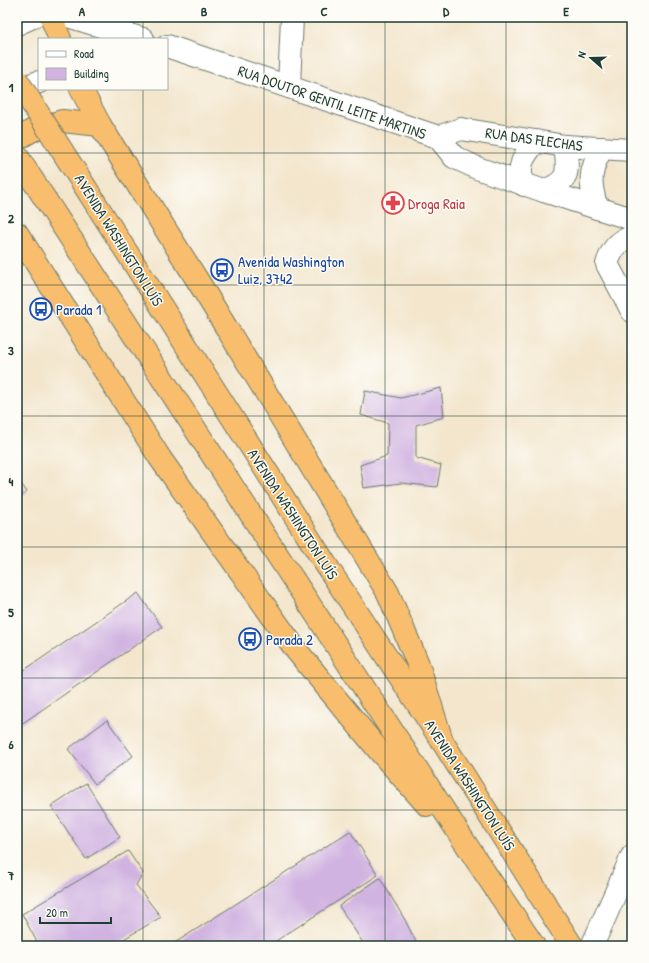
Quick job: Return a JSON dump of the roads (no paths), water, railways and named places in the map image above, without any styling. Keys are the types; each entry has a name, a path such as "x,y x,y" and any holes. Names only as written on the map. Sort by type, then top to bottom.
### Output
{"highway":[{"path":"51,17 60,38"},
{"name":"AVENIDA WASHINGTON LUÍS","path":"17,80 330,571 442,741 572,946"},
{"path":"82,90 100,125 388,592 418,664 442,741"},
{"path":"17,139 35,129 62,121 100,125"},
{"path":"17,156 534,946"},
{"path":"17,233 160,458 296,650 381,753 477,861"}],"street":[{"path":"17,24 33,17"},
{"path":"71,17 141,38"},
{"path":"288,87 292,17"},
{"name":"RUA DOUTOR GENTIL LEITE MARTINS","path":"172,50 438,137 454,157 477,168 632,219"},
{"path":"17,89 38,82"},
{"name":"RUA DAS FLECHAS","path":"438,137 461,129 565,146 632,150"},
{"path":"536,141 522,161 521,177 534,188 558,186 564,178 567,165 565,146"},
{"path":"597,208 591,191 591,180 592,170 602,148"},
{"path":"632,238 625,239 611,251 606,264 632,311"},
{"path":"592,946 632,856"}],"place":[{"name":"Droga Raia","path":"393,203"},
{"name":"Avenida Washington Luiz, 3742","path":"222,270"},
{"name":"Parada 1","path":"41,309"},
{"name":"Parada 2","path":"250,639"}]}
